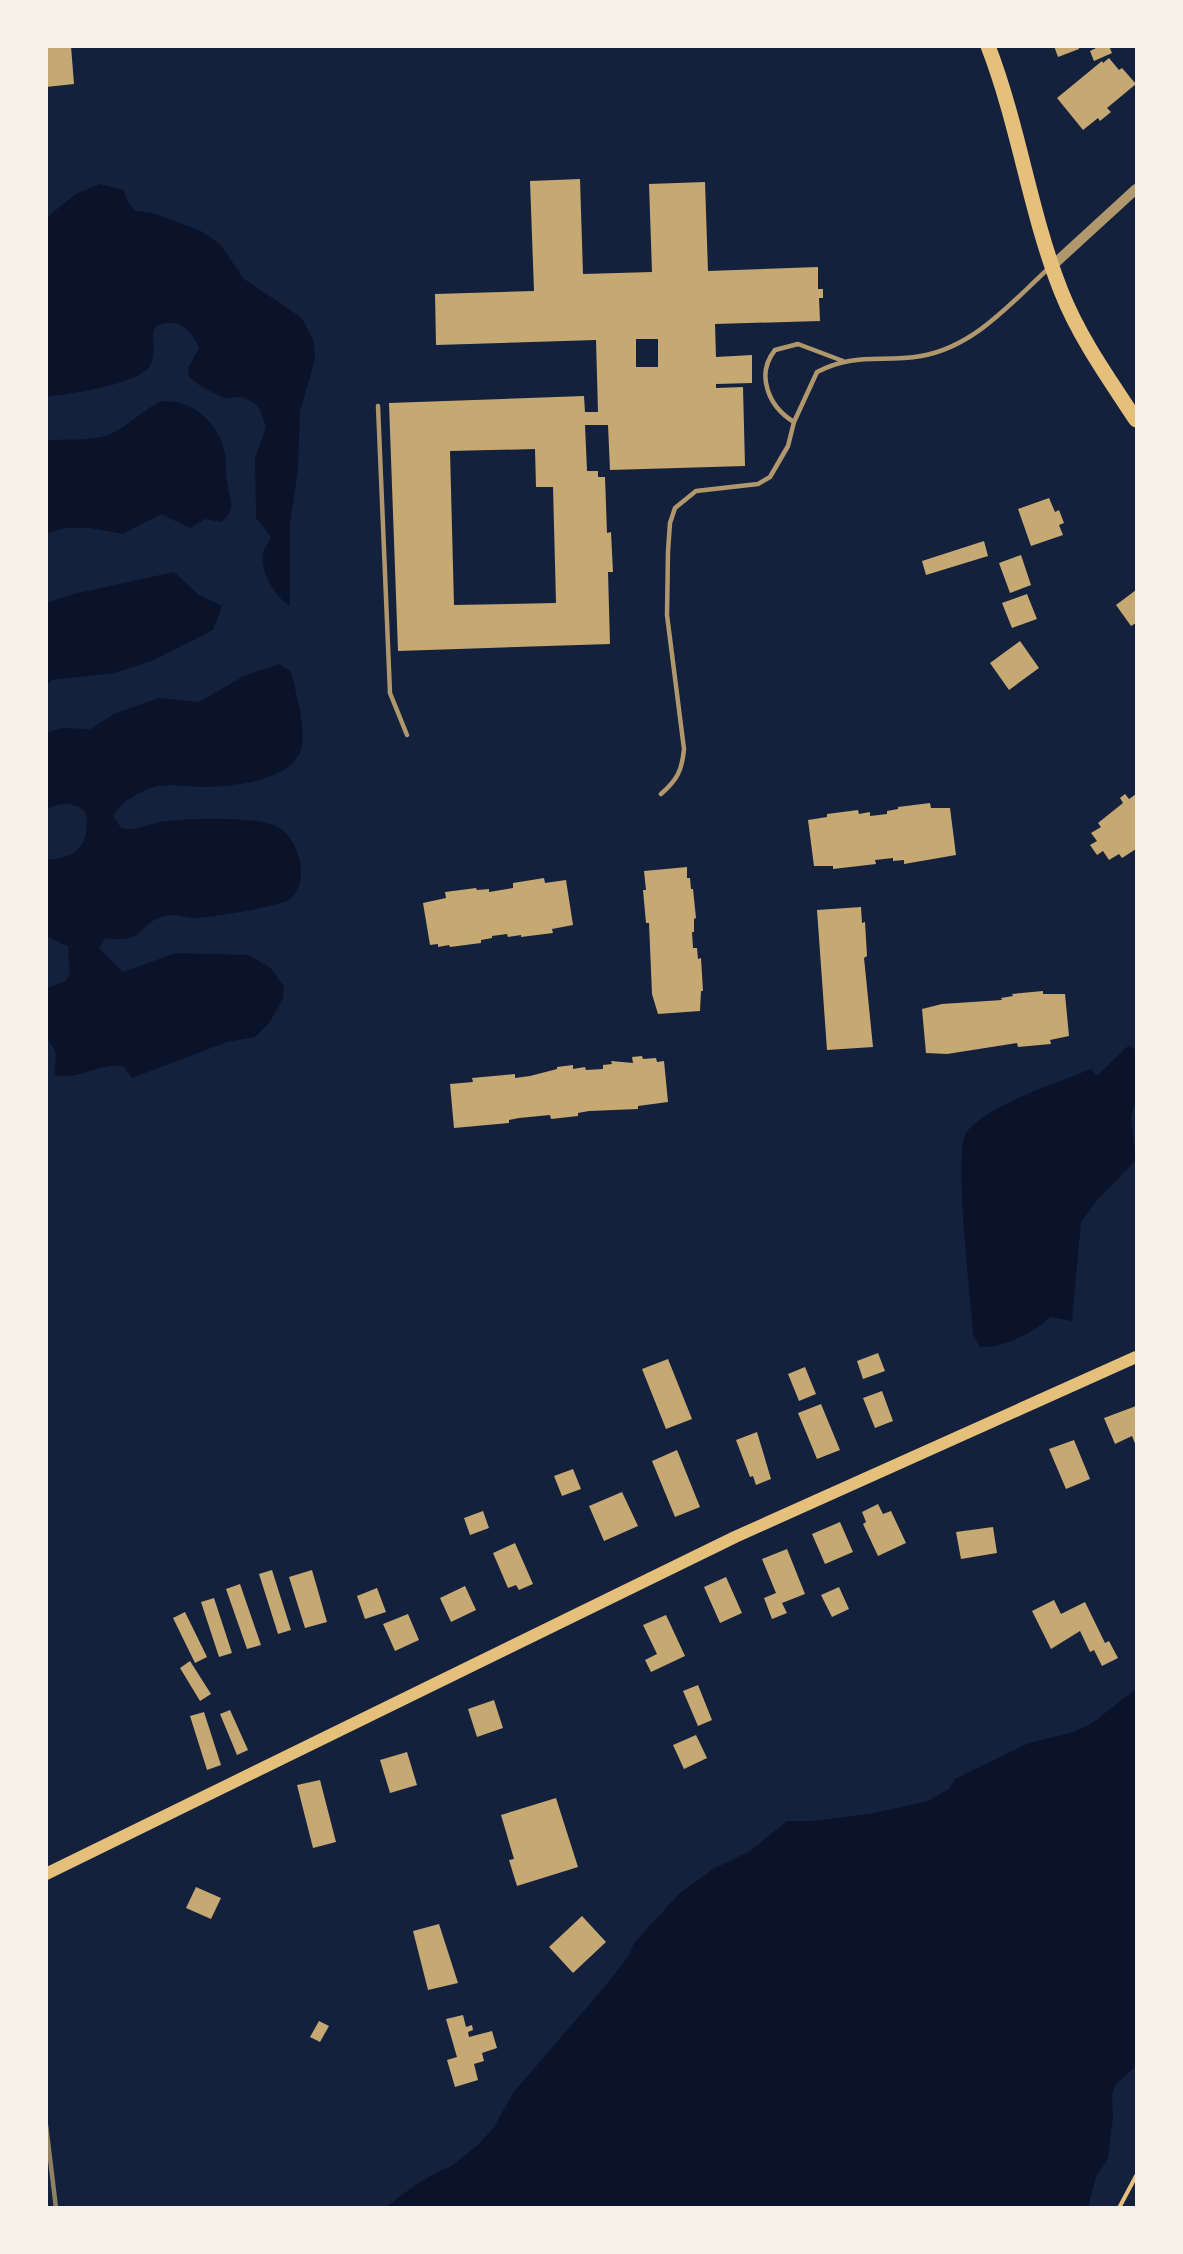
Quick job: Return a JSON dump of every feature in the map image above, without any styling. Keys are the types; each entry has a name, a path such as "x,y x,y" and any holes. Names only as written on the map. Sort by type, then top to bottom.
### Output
{"main road":[{"path":"988,46 1012,117 1052,266 1082,334 1137,420"},
{"path":"46,1874 735,1537 1137,1357"}],"street":[{"path":"1052,266 1137,189"}],"lane":[{"path":"661,794 676,780 682,770 684,749 667,615 670,523 675,508 696,490 758,484 770,477 788,446 794,423 817,372 843,361 924,356 956,344 993,320 1052,266"},
{"path":"794,423 774,406 766,384 767,364 775,350 798,344 843,361"},
{"path":"378,406 390,693 408,735"}],"path":[{"path":"1119,2208 1137,2176"}],"water":[{"path":"99,184 123,190 130,205 136,211 153,213 201,231 220,244 244,279 302,318 314,342 315,360 300,411 298,469 290,524 290,606 273,589 263,565 264,550 271,537 256,518 255,458 266,427 261,412 257,405 242,397 225,398 203,388 189,377 188,368 199,348 187,330 182,326 169,323 155,327 152,362 142,373 131,379 101,388 47,397 47,217 76,194"},
{"path":"163,401 184,404 202,414 220,439 224,449 231,503 226,517 221,522 205,519 190,528 161,514 123,534 90,528 65,528 47,533 47,440 86,439 108,435"},
{"path":"174,572 199,595 222,606 213,630 149,662 114,673 52,680 47,685 47,603 73,594"},
{"path":"279,664 291,672 300,708 303,737 298,757 289,766 277,774 246,783 204,787 158,786 145,790 120,806 114,817 121,828 127,829 165,821 190,819 240,819 269,823 285,833 297,850 301,871 296,891 290,899 284,902 243,912 199,918 165,916 149,923 128,939 105,938 99,948 123,972 176,953 249,955 272,969 284,987 283,999 269,1023 255,1037 227,1042 132,1078 123,1066 106,1067 71,1076 54,1075 56,1053 47,1037 47,988 66,981 70,969 69,947 47,936 47,860 67,856 80,847 84,841 87,823 86,812 76,806 62,804 47,809 47,733 61,728 90,729 114,714 158,698 199,702 244,676"},
{"path":"1128,1046 1136,1050 1136,1099 1131,1117 1136,1160 1097,1200 1081,1222 1072,1321 1050,1317 1036,1329 1018,1338 998,1345 980,1347 973,1334 964,1229 961,1168 962,1146 966,1133 975,1123 1005,1104 1091,1069 1097,1076"},
{"path":"1136,1689 1136,2066 1116,2084 1112,2094 1113,2117 1108,2159 1096,2177 1088,2207 386,2207 411,2188 450,2167 479,2144 494,2127 513,2093 607,1984 628,1956 634,1943 680,1893 713,1869 750,1851 787,1821 814,1821 874,1813 928,1801 950,1788 955,1779 1029,1743 1073,1732 1092,1723"}],"building":[{"path":"46,46 71,46 74,84 46,87"},
{"path":"1054,46 1078,46 1079,49 1058,57"},
{"path":"1100,46 1109,46 1112,53 1094,61 1090,51"},
{"path":"1109,58 1119,70 1122,68 1136,84 1107,108 1111,112 1100,121 1098,118 1083,130 1057,98 1102,61 1103,63"},
{"path":"580,179 583,274 652,272 649,184 705,182 708,271 818,267 818,289 823,289 823,298 819,298 820,321 715,324 716,357 752,355 752,383 716,384 716,388 743,387 745,466 610,470 608,425 585,425 587,471 598,471 598,477 605,477 607,533 611,532 613,572 608,572 610,644 398,651 389,403 584,396 585,412 598,412 596,340 436,345 435,294 534,291 530,181","holes":["636,339 658,339 658,367 636,367","535,449 536,487 553,487 556,603 454,605 450,451"]},
{"path":"1049,498 1055,512 1059,510 1064,523 1059,525 1063,535 1031,546 1018,509"},
{"path":"984,541 988,556 926,575 922,561"},
{"path":"1021,555 1031,585 1010,593 999,563"},
{"path":"1136,590 1136,623 1131,626 1116,605"},
{"path":"1027,594 1037,619 1012,628 1002,603"},
{"path":"1020,641 1039,668 1009,690 990,663"},
{"path":"1125,794 1129,799 1136,794 1136,849 1122,858 1119,854 1109,860 1103,851 1097,855 1090,845 1097,841 1091,833 1101,827 1098,823 1123,803 1120,798"},
{"path":"930,803 931,808 950,808 956,855 904,864 904,860 893,861 893,858 875,860 876,864 833,869 833,866 814,866 808,820 827,817 827,814 858,810 859,814 870,812 870,816 887,814 887,811 898,809 898,807"},
{"path":"687,867 687,878 690,878 691,889 693,889 696,918 694,919 694,932 692,932 693,948 697,948 698,959 701,958 703,991 701,991 700,1011 658,1014 652,994 649,923 646,923 643,890 646,890 644,871"},
{"path":"544,878 545,883 566,880 573,925 552,929 553,933 521,937 521,935 508,937 507,934 492,936 492,938 481,940 481,943 450,947 449,945 438,947 438,944 430,945 423,903 446,898 445,892 476,888 477,890 489,889 489,892 513,888 513,883"},
{"path":"861,907 862,923 865,922 867,956 864,958 873,1047 827,1050 817,910"},
{"path":"1043,991 1043,994 1065,994 1069,1036 1050,1040 1051,1044 1018,1047 1017,1043 947,1054 926,1053 922,1009 942,1004 1002,1000 1001,998 1013,996 1012,994"},
{"path":"642,1056 643,1059 656,1058 657,1062 664,1061 668,1102 638,1106 638,1109 589,1111 578,1113 578,1116 551,1119 550,1115 519,1118 509,1120 509,1123 454,1128 450,1084 473,1082 472,1078 515,1074 515,1078 530,1076 557,1069 557,1067 573,1065 573,1069 585,1067 586,1070 603,1069 603,1065 612,1064 611,1061 633,1063 632,1057"},
{"path":"878,1353 885,1371 863,1379 857,1361"},
{"path":"668,1359 692,1419 666,1429 642,1369"},
{"path":"805,1367 816,1394 799,1401 788,1374"},
{"path":"882,1391 893,1421 875,1428 863,1398"},
{"path":"821,1404 840,1450 817,1459 798,1413"},
{"path":"1136,1406 1136,1446 1132,1436 1115,1444 1104,1418"},
{"path":"757,1432 771,1479 756,1485 753,1476 750,1477 736,1440"},
{"path":"1074,1440 1090,1479 1066,1489 1049,1449"},
{"path":"677,1450 700,1507 675,1517 652,1461"},
{"path":"573,1469 581,1489 562,1496 554,1476"},
{"path":"622,1492 638,1526 604,1541 589,1506"},
{"path":"878,1504 883,1514 891,1511 906,1543 878,1556 863,1524 866,1522 862,1512"},
{"path":"483,1511 489,1528 470,1535 464,1518"},
{"path":"840,1522 853,1552 825,1564 812,1534"},
{"path":"993,1527 997,1553 961,1559 956,1532"},
{"path":"515,1543 533,1584 519,1590 516,1585 508,1588 493,1553"},
{"path":"787,1549 805,1594 782,1603 787,1613 772,1619 764,1598 776,1593 762,1559"},
{"path":"272,1570 291,1630 278,1634 259,1574"},
{"path":"312,1570 327,1622 305,1628 289,1577"},
{"path":"726,1577 742,1613 720,1623 704,1587"},
{"path":"240,1584 261,1645 247,1649 226,1589"},
{"path":"465,1586 476,1610 451,1622 440,1598"},
{"path":"839,1587 849,1609 832,1617 821,1595"},
{"path":"377,1588 386,1612 365,1619 357,1596"},
{"path":"214,1598 232,1653 219,1657 201,1602"},
{"path":"1054,1600 1061,1614 1085,1602 1105,1643 1109,1641 1118,1658 1102,1666 1094,1650 1090,1652 1080,1631 1051,1649 1032,1611"},
{"path":"185,1612 207,1657 195,1663 173,1618"},
{"path":"408,1614 419,1640 395,1651 383,1624"},
{"path":"666,1615 685,1656 651,1672 645,1660 657,1654 643,1625"},
{"path":"190,1661 211,1694 200,1701 180,1668"},
{"path":"698,1685 712,1720 698,1726 683,1691"},
{"path":"494,1700 503,1728 477,1737 468,1709"},
{"path":"230,1710 248,1750 237,1755 220,1714"},
{"path":"204,1712 221,1765 207,1770 190,1716"},
{"path":"696,1735 707,1758 684,1769 673,1745"},
{"path":"407,1752 417,1785 390,1793 380,1760"},
{"path":"320,1780 336,1842 313,1848 297,1785"},
{"path":"556,1798 578,1867 517,1886 509,1860 514,1859 501,1815"},
{"path":"196,1887 221,1898 211,1919 186,1908"},
{"path":"582,1916 606,1942 573,1973 549,1947"},
{"path":"439,1924 458,1983 428,1990 413,1931"},
{"path":"463,2015 466,2027 472,2025 473,2030 468,2032 469,2037 492,2031 497,2048 482,2053 484,2061 474,2064 478,2080 455,2087 447,2060 457,2057 446,2019"},
{"path":"319,2021 329,2026 320,2042 310,2037"}],"railway":[{"path":"46,2125 56,2208"}]}
